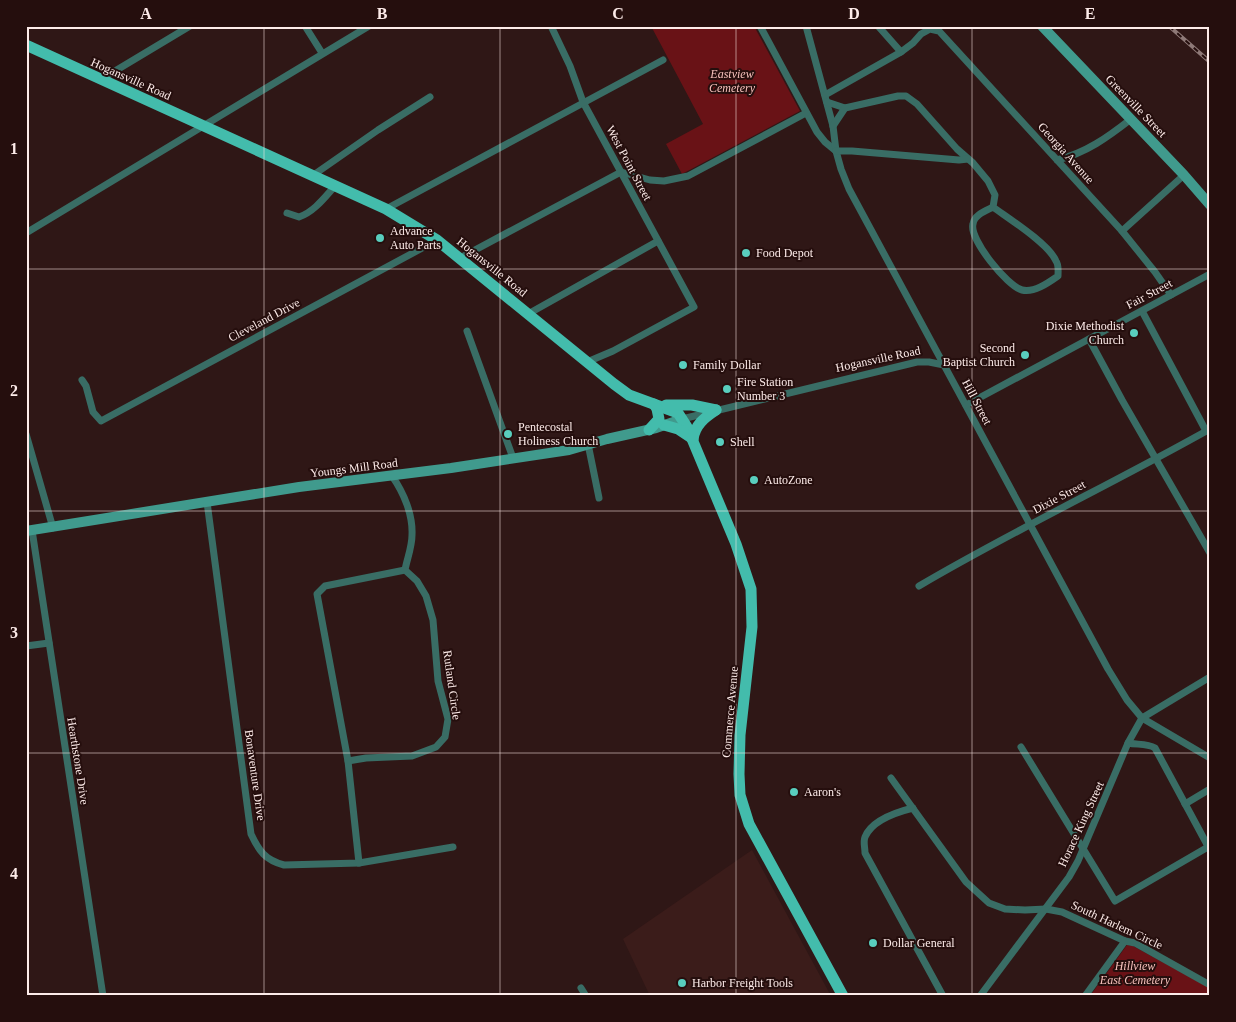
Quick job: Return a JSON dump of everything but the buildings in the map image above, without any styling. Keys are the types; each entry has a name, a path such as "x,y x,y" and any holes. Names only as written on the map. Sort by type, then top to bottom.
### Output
{"main road":[{"name":"Hogansville Road","path":"26,46 386,209 437,240 629,395 678,413 682,418"},
{"path":"654,404 692,405 716,410"},
{"path":"649,430 659,419 658,409 654,404"},
{"path":"664,425 678,429 693,440 694,432 698,425 716,410"},
{"name":"Commerce Avenue","path":"682,418 736,544 751,589 752,627 740,735 740,795 743,808 758,840 843,996"}],"street":[{"path":"100,80 190,26"},
{"path":"305,26 322,54"},
{"path":"26,233 369,26"},
{"name":"West Point Street","path":"551,26 570,66 583,102 694,307 613,351 587,362"},
{"name":"Hill Street","path":"760,26 816,132 836,151 841,169 868,225 898,277 1108,669 1127,700 1142,718 1210,758"},
{"path":"826,99 901,52 878,26"},
{"name":"Greenville Street","path":"1042,26 1184,175 1210,205"},
{"path":"809,28 833,126 836,151 852,150 959,160 968,159"},
{"name":"Georgia Avenue","path":"901,52 921,34 930,29 939,32 1122,231 1171,295"},
{"path":"386,209 663,60"},
{"path":"826,99 845,108 891,97 906,96 918,104 988,181 995,195 993,207"},
{"path":"312,176 378,130 430,97"},
{"path":"833,126 845,108"},
{"path":"460,258 621,172 650,180 664,181 688,176 806,113"},
{"path":"1058,160 1074,156 1102,142 1131,120"},
{"path":"1122,231 1184,175"},
{"path":"287,213 299,218 304,216 335,186"},
{"path":"993,207 1029,232 1053,256 1057,262 1058,276 1036,289 1028,290 1022,290 1004,278 982,248 972,226 973,222 982,212 993,207"},
{"name":"Cleveland Drive","path":"82,380 86,386 93,412 101,421 437,240"},
{"path":"528,314 658,240"},
{"name":"Fair Street","path":"966,405 1210,274"},
{"path":"1142,311 1208,430"},
{"path":"468,331 513,458"},
{"path":"1090,339 1122,400 1210,553"},
{"name":"Hogansville Road","path":"682,418 917,362 944,365"},
{"name":"Youngs Mill Road","path":"29,531 299,487 392,476 569,450 649,430 682,418"},
{"name":"Dixie Street","path":"919,586 973,554 1208,430"},
{"path":"26,434 53,528"},
{"path":"588,444 599,498"},
{"path":"359,864 348,761 317,594 319,590 326,586 405,570 412,535 410,518 406,500 392,476"},
{"name":"Bonaventure Drive","path":"208,502 251,834 258,849 275,862 284,865 359,864 453,847"},
{"name":"Hearthstone Drive","path":"29,531 49,643 103,996"},
{"name":"Rutland Circle","path":"348,761 366,758 412,756 436,747 445,737 448,719 438,681 433,620 426,596 417,581 405,570"},
{"path":"26,646 49,643"},
{"name":"Horace King Street","path":"980,996 1069,877 1084,850 1128,743 1142,718 1210,677"},
{"path":"1021,747 1115,901 1209,848 1155,748 1150,745 1128,743"},
{"name":"South Harlem Circle","path":"891,778 966,882 979,896 989,903 1005,909 1046,908 1062,912 1125,941 1135,943 1210,985"},
{"path":"1185,804 1210,789"},
{"path":"912,808 877,823 864,838 864,844 866,853 878,877 943,996"},
{"path":"1085,996 1125,941"},
{"path":"581,988 586,996"}],"shaded area":[{"path":"752,850 831,996 650,996 623,939"}],"green space":[{"name":"Eastview Cemetery","path":"651,26 754,26 800,111 682,174 666,144 703,124"},
{"name":"Hillview East Cemetery","path":"1127,945 1133,946 1210,988 1210,996 1090,996"}],"railway":[{"path":"1169,26 1210,62"}],"place":[{"name":"Advance Auto Parts","path":"380,238"},
{"name":"Food Depot","path":"746,253"},
{"name":"Dixie Methodist Church","path":"1134,333"},
{"name":"Second Baptist Church","path":"1025,355"},
{"name":"Family Dollar","path":"683,365"},
{"name":"Fire Station Number 3","path":"727,389"},
{"name":"Pentecostal Holiness Church","path":"508,434"},
{"name":"Shell","path":"720,442"},
{"name":"AutoZone","path":"754,480"},
{"name":"Aaron's","path":"794,792"},
{"name":"Dollar General","path":"873,943"},
{"name":"Harbor Freight Tools","path":"682,983"}]}
